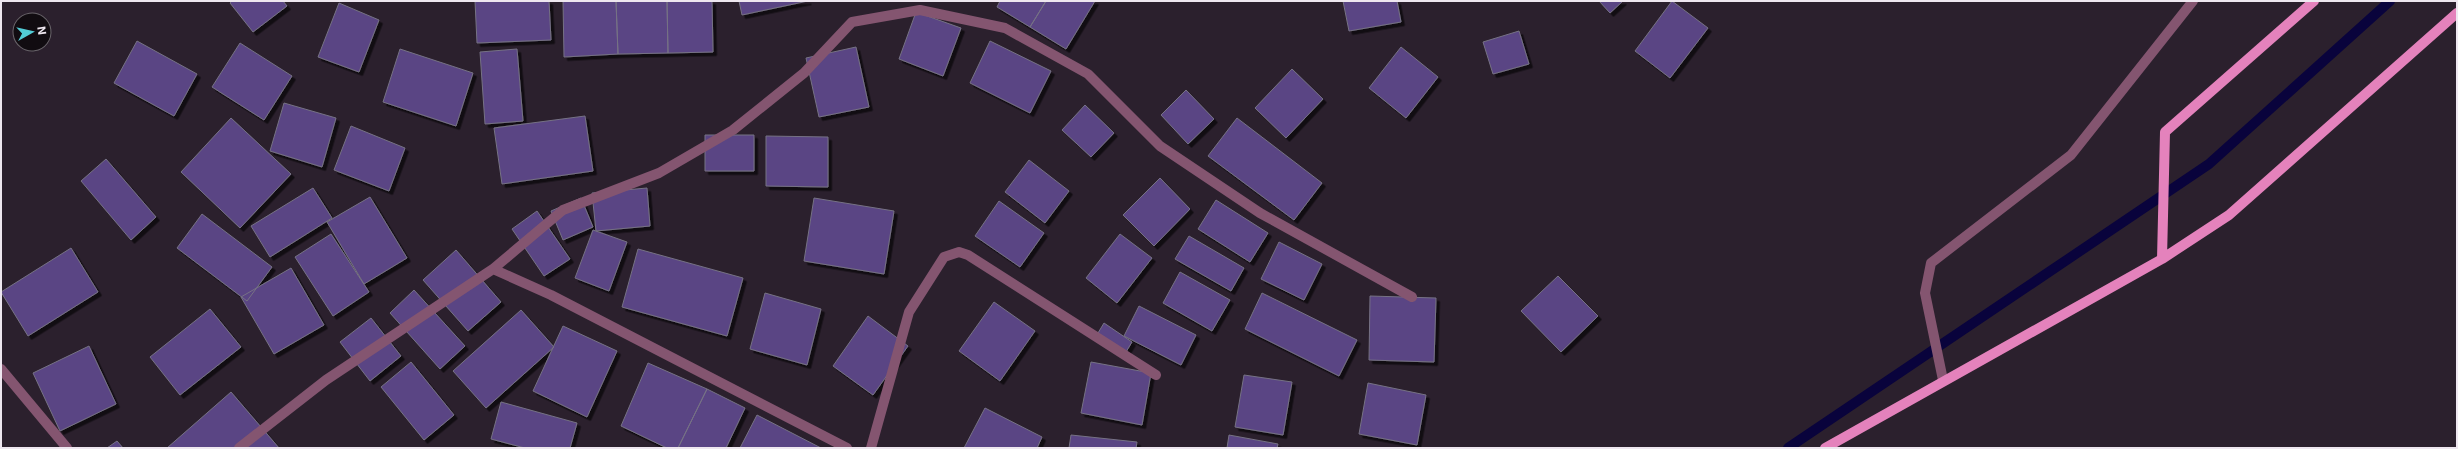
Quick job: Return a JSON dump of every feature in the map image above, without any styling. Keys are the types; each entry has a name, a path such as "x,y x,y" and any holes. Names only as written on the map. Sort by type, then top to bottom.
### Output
{"main road":[{"path":"2162,259 2165,132 2314,1"},
{"path":"1825,448 1943,380 2162,259 2229,215 2457,14"}],"street":[{"path":"1943,380 1925,293 1931,264 2071,155 2194,1"},
{"path":"239,448 326,380 493,269 562,210 659,173 734,130 804,73 852,22 920,10 1005,28 1088,74 1160,146 1260,213 1412,297"},
{"path":"871,448 909,312 944,258 959,252 968,255 1156,375"},
{"path":"493,269 551,294 847,448"},
{"path":"1,369 67,448"}],"building":[{"path":"232,1 283,1 287,6 253,32 230,3"},
{"path":"475,1 549,1 551,40 477,43"},
{"path":"563,1 616,1 618,54 564,57"},
{"path":"616,1 667,1 668,53 618,54"},
{"path":"667,1 712,1 713,52 668,53"},
{"path":"739,1 808,1 742,15"},
{"path":"1000,1 1046,1 1030,27 997,7"},
{"path":"1046,1 1095,1 1066,49 1030,27"},
{"path":"1343,1 1397,1 1401,22 1349,31"},
{"path":"1599,1 1623,1 1610,13"},
{"path":"1672,1 1708,28 1670,78 1635,51"},
{"path":"339,3 379,20 359,72 318,57"},
{"path":"916,12 961,28 943,76 899,59"},
{"path":"1519,31 1529,64 1493,74 1483,42"},
{"path":"137,41 197,74 174,116 114,83"},
{"path":"990,41 1051,71 1030,113 970,83"},
{"path":"240,43 292,76 264,120 212,87"},
{"path":"856,47 869,107 819,117 806,58"},
{"path":"1401,47 1438,77 1406,118 1369,88"},
{"path":"400,49 473,73 456,126 383,102"},
{"path":"517,49 523,121 485,124 480,52"},
{"path":"1292,69 1323,99 1286,138 1255,108"},
{"path":"1186,90 1214,119 1188,144 1161,115"},
{"path":"284,103 336,118 322,167 270,151"},
{"path":"1085,105 1114,133 1091,157 1062,130"},
{"path":"585,116 593,171 502,184 494,128"},
{"path":"231,118 291,174 240,228 181,172"},
{"path":"1237,118 1322,183 1294,220 1208,156"},
{"path":"351,126 405,148 389,191 334,170"},
{"path":"705,135 754,135 754,171 705,171"},
{"path":"766,136 828,137 828,187 766,186"},
{"path":"106,159 156,217 131,240 81,181"},
{"path":"1029,160 1069,191 1045,223 1005,192"},
{"path":"1160,178 1190,209 1154,246 1123,215"},
{"path":"313,188 332,218 270,257 251,226"},
{"path":"647,188 650,226 596,231 592,193"},
{"path":"370,197 407,258 364,284 327,222"},
{"path":"581,198 593,227 563,240 551,211"},
{"path":"814,198 894,211 884,274 804,261"},
{"path":"1216,200 1268,233 1250,262 1198,229"},
{"path":"999,201 1044,233 1020,267 975,236"},
{"path":"537,211 570,259 544,276 512,229"},
{"path":"202,214 272,267 247,301 177,248"},
{"path":"593,230 627,242 609,291 575,278"},
{"path":"331,234 369,292 333,316 295,257"},
{"path":"1120,234 1152,258 1117,303 1086,278"},
{"path":"1189,236 1244,268 1231,291 1175,259"},
{"path":"1279,242 1322,264 1304,300 1261,279"},
{"path":"71,248 98,292 28,336 1,292"},
{"path":"638,249 743,278 727,336 622,307"},
{"path":"456,250 501,302 468,331 423,280"},
{"path":"291,268 324,325 274,354 241,297"},
{"path":"1180,272 1230,300 1212,331 1163,303"},
{"path":"1558,276 1598,316 1561,352 1521,311"},
{"path":"414,290 465,346 440,369 390,313"},
{"path":"765,293 821,309 807,365 750,349"},
{"path":"1262,293 1357,340 1339,376 1245,329"},
{"path":"1370,296 1436,298 1434,362 1369,360"},
{"path":"994,302 1035,331 1000,381 959,351"},
{"path":"1139,306 1196,335 1181,365 1124,336"},
{"path":"210,309 241,347 180,395 150,357"},
{"path":"521,310 554,347 486,408 453,371"},
{"path":"868,316 908,346 873,395 833,366"},
{"path":"371,318 401,356 370,381 340,342"},
{"path":"1104,323 1132,342 1123,357 1095,338"},
{"path":"563,326 617,351 587,417 533,391"},
{"path":"89,346 116,404 60,431 33,373"},
{"path":"411,362 454,415 424,440 381,387"},
{"path":"1091,362 1151,373 1142,425 1081,413"},
{"path":"648,363 707,389 678,448 667,448 621,426"},
{"path":"1244,375 1292,382 1283,435 1235,427"},
{"path":"1368,383 1426,395 1417,445 1359,434"},
{"path":"707,389 745,408 726,448 678,448"},
{"path":"231,392 279,448 167,448"},
{"path":"501,402 577,423 570,448 525,448 491,439"},
{"path":"985,408 1042,437 1037,448 964,448"},
{"path":"757,415 821,448 740,448"},
{"path":"1071,435 1137,442 1136,448 1069,448"},
{"path":"1229,435 1278,444 1277,448 1227,448"},
{"path":"117,441 123,448 107,448"}],"waterway":[{"path":"1788,448 2209,164 2390,1"}]}
